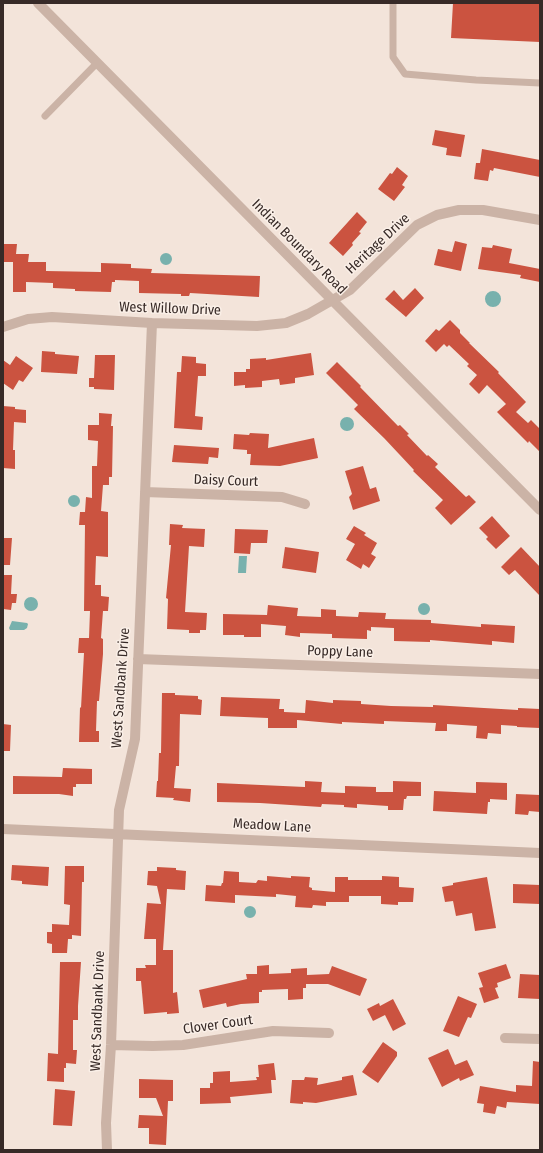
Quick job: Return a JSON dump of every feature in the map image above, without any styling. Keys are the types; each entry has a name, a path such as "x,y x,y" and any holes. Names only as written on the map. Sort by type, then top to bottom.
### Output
{"street":[{"name":"Indian Boundary Road","path":"38,3 540,510"},
{"name":"Heritage Drive","path":"333,301 351,289 417,225 436,215 459,210 483,210 540,220"},
{"name":"West Willow Drive","path":"3,327 28,319 52,317 152,323 257,326 286,323 333,301"},
{"name":"West Sandbank Drive","path":"107,1150 106,1124 111,1046 119,810 135,739 152,323"},
{"name":"Daisy Court","path":"145,492 282,497 305,504"},
{"name":"Poppy Lane","path":"138,659 540,674"},
{"name":"Meadow Lane","path":"3,829 540,852"},
{"name":"Clover Court","path":"111,1046 183,1045 273,1031 329,1033"},
{"path":"505,1038 540,1039"}],"lane":[{"path":"393,3 393,58 404,74 476,80 540,82"},
{"path":"45,116 97,63"}],"water":[{"path":"164,253 168,253 172,259 168,265 164,265 160,261 160,257"},
{"path":"493,291 499,293 501,299 499,305 493,307 487,305 485,299 487,293"},
{"path":"347,417 352,419 354,424 352,429 347,431 342,429 340,424 342,419"},
{"path":"72,495 76,495 80,501 76,507 72,507 68,503 68,499"},
{"path":"239,556 247,556 246,573 238,573"},
{"path":"31,597 36,599 38,604 36,609 31,611 26,609 24,604 26,599"},
{"path":"426,603 429,604 429,614 422,615 419,614 418,607 419,604"},
{"path":"12,621 27,623 27,628 24,630 10,630 9,628"},
{"path":"252,906 255,907 255,917 248,918 245,917 244,910 245,907"}],"building":[{"path":"453,3 540,3 540,42 451,38"},
{"path":"435,130 465,135 461,157 446,155 447,148 432,145"},
{"path":"482,149 540,160 540,177 494,168 493,171 490,170 488,181 474,179 476,163 480,163"},
{"path":"397,167 408,176 402,185 405,187 394,201 378,189 390,173 392,174"},
{"path":"357,212 367,222 359,232 361,233 352,243 353,245 343,256 329,243"},
{"path":"455,241 467,244 461,271 434,265 438,249 452,252"},
{"path":"3,244 17,244 16,254 29,254 28,262 46,262 46,271 101,272 101,263 131,264 131,268 152,269 151,273 260,276 259,297 190,293 189,296 181,296 181,294 139,293 139,281 115,280 115,282 112,282 111,292 75,291 75,289 53,288 53,283 26,282 26,292 13,292 13,262 3,262"},
{"path":"493,245 512,249 509,263 540,269 540,282 520,278 521,275 478,269 482,247 492,248"},
{"path":"415,288 424,298 406,317 385,299 394,290 403,300"},
{"path":"450,320 460,330 460,333 469,343 499,372 498,373 526,402 516,412 528,423 531,420 540,429 540,452 529,441 528,443 497,412 506,404 487,385 479,394 469,384 477,375 467,366 469,364 449,345 447,347 444,344 436,352 425,341 436,329 439,331"},
{"path":"42,351 55,352 55,354 79,356 77,374 41,372"},
{"path":"311,353 314,375 295,378 295,383 280,385 279,379 262,381 262,387 245,388 245,385 234,386 234,372 246,372 246,369 250,369 250,359 266,358 266,360"},
{"path":"95,355 115,355 114,390 94,389 94,387 89,387 89,378 94,378"},
{"path":"16,356 33,368 23,382 19,380 13,390 3,383 3,360 10,365"},
{"path":"182,356 196,357 196,363 206,364 206,376 198,376 195,416 203,417 202,430 174,428 177,372 181,372"},
{"path":"337,362 398,426 400,425 409,434 407,435 427,456 428,455 438,464 435,467 466,497 469,495 476,502 451,525 435,508 443,500 354,409 358,405 326,373"},
{"path":"3,406 26,410 26,423 14,422 13,450 15,450 15,469 3,468"},
{"path":"99,413 112,414 112,477 109,477 109,485 103,485 101,511 108,512 108,557 96,556 95,585 101,585 101,596 109,597 108,611 103,611 101,638 103,639 103,654 99,701 97,701 96,731 99,731 99,742 79,742 84,653 78,653 79,638 89,638 90,611 84,611 85,525 79,525 80,512 85,512 86,497 92,498 92,466 97,466 98,441 88,440 88,425 99,425"},
{"path":"250,433 269,434 268,448 314,438 318,458 280,466 250,465 251,454 247,454 247,450 233,449 234,434 249,435"},
{"path":"174,445 219,448 218,458 209,457 208,464 172,462"},
{"path":"363,466 370,489 376,487 380,501 353,510 349,497 352,494 345,471"},
{"path":"492,516 510,536 496,549 486,539 488,537 479,528"},
{"path":"170,524 183,525 182,528 205,529 204,547 189,546 185,612 207,613 206,630 200,630 200,633 189,633 189,630 167,629 168,599 166,598 171,545 169,545"},
{"path":"354,526 366,533 364,535 377,543 371,554 376,557 369,568 363,564 361,569 346,560 355,544 346,539"},
{"path":"235,529 268,530 267,543 251,543 250,554 234,553"},
{"path":"3,538 12,538 10,565 3,565"},
{"path":"285,547 319,552 316,573 282,568"},
{"path":"521,547 540,567 540,596 515,570 509,575 501,567"},
{"path":"3,575 12,575 11,594 17,594 16,603 12,603 11,610 3,609"},
{"path":"268,605 298,608 297,616 321,617 321,609 336,610 336,616 358,617 359,612 386,613 385,619 431,620 431,623 481,627 481,624 515,626 514,643 492,641 492,645 430,640 430,642 394,641 394,628 371,627 371,631 367,630 367,639 332,638 332,634 300,633 300,637 285,635 286,626 261,624 261,637 223,635 223,614 267,615"},
{"path":"162,693 198,696 198,699 202,700 201,715 180,714 179,766 176,766 174,788 191,789 190,802 173,800 174,798 156,797 159,753 161,753"},
{"path":"221,697 280,699 279,709 284,709 284,712 305,713 306,700 333,703 333,700 361,701 361,704 391,706 433,707 433,705 518,710 518,708 540,709 540,728 501,725 501,734 488,733 487,739 476,738 477,726 447,724 447,731 435,731 436,723 384,721 384,724 342,722 342,724 297,720 297,728 268,728 268,718 220,716"},
{"path":"3,724 11,725 10,751 3,751"},
{"path":"63,768 92,769 92,784 76,784 76,787 73,787 73,796 59,794 13,794 13,776 62,777"},
{"path":"305,781 322,782 321,792 345,793 345,786 376,787 376,792 393,792 393,781 421,782 421,796 407,796 406,799 404,799 403,810 388,810 388,806 357,804 357,808 344,807 344,805 322,804 321,807 217,802 217,783 305,787"},
{"path":"476,782 507,783 507,800 490,799 490,802 488,802 487,814 433,811 434,791 476,793"},
{"path":"516,794 540,795 540,812 529,811 528,815 515,814"},
{"path":"12,865 49,867 48,886 22,884 22,881 11,880"},
{"path":"65,866 84,866 84,882 82,882 81,936 72,935 72,939 68,939 67,953 52,953 52,944 47,943 47,932 52,932 52,924 69,925 70,905 64,904"},
{"path":"157,867 176,868 176,870 186,871 185,890 167,889 163,950 173,950 173,993 177,992 179,1013 167,1014 167,1012 144,1014 141,981 136,981 136,968 146,968 145,965 156,965 156,939 144,939 147,903 161,904 157,886 147,885 148,871 157,871"},
{"path":"224,871 239,872 239,882 256,883 258,880 267,881 267,876 291,878 291,876 310,877 309,887 312,888 312,890 335,892 335,877 348,877 348,880 382,880 382,876 399,877 399,887 414,888 413,902 398,902 398,905 381,904 381,896 349,896 349,902 326,902 326,906 313,905 312,908 295,907 296,896 276,894 276,897 235,895 235,903 205,901 206,885 221,886 223,883"},
{"path":"487,877 496,928 475,931 472,913 456,916 453,901 445,902 442,887 453,885 453,883"},
{"path":"513,884 540,885 540,904 513,903"},
{"path":"60,962 81,962 78,1020 73,1020 73,1050 77,1050 76,1064 66,1063 66,1068 64,1068 64,1082 47,1081 48,1053 58,1054"},
{"path":"506,964 511,978 497,983 498,987 495,988 499,998 484,1003 479,988 483,987 478,973"},
{"path":"269,965 269,974 291,973 291,969 307,968 307,975 329,974 332,966 367,979 360,996 328,984 306,984 306,988 303,988 303,999 288,1000 288,989 262,990 262,992 259,992 259,1003 241,1004 227,1007 226,1003 203,1008 199,990 247,979 246,974 257,974 257,966"},
{"path":"520,974 540,975 540,999 518,998"},
{"path":"458,996 477,1004 471,1018 468,1017 459,1037 443,1031"},
{"path":"393,999 406,1024 393,1031 385,1015 373,1021 367,1009 379,1003 380,1006"},
{"path":"383,1042 397,1052 397,1056 378,1083 362,1072"},
{"path":"448,1049 455,1065 467,1060 474,1075 460,1081 459,1078 442,1087 428,1058"},
{"path":"533,1061 540,1062 540,1104 507,1102 506,1108 497,1106 495,1114 483,1112 484,1104 477,1103 480,1086 516,1092 516,1085 532,1086"},
{"path":"274,1063 276,1080 271,1080 272,1093 230,1097 231,1103 200,1104 200,1088 210,1088 210,1083 213,1083 213,1072 230,1071 230,1082 257,1080 256,1077 259,1077 258,1065"},
{"path":"353,1075 357,1095 316,1103 290,1103 292,1080 304,1080 305,1077 318,1078 317,1085 342,1080 342,1077"},
{"path":"139,1079 173,1080 173,1101 168,1101 166,1145 149,1144 149,1128 138,1128 139,1115 163,1116 156,1098 139,1098"},
{"path":"55,1089 75,1091 72,1126 53,1125"}]}
